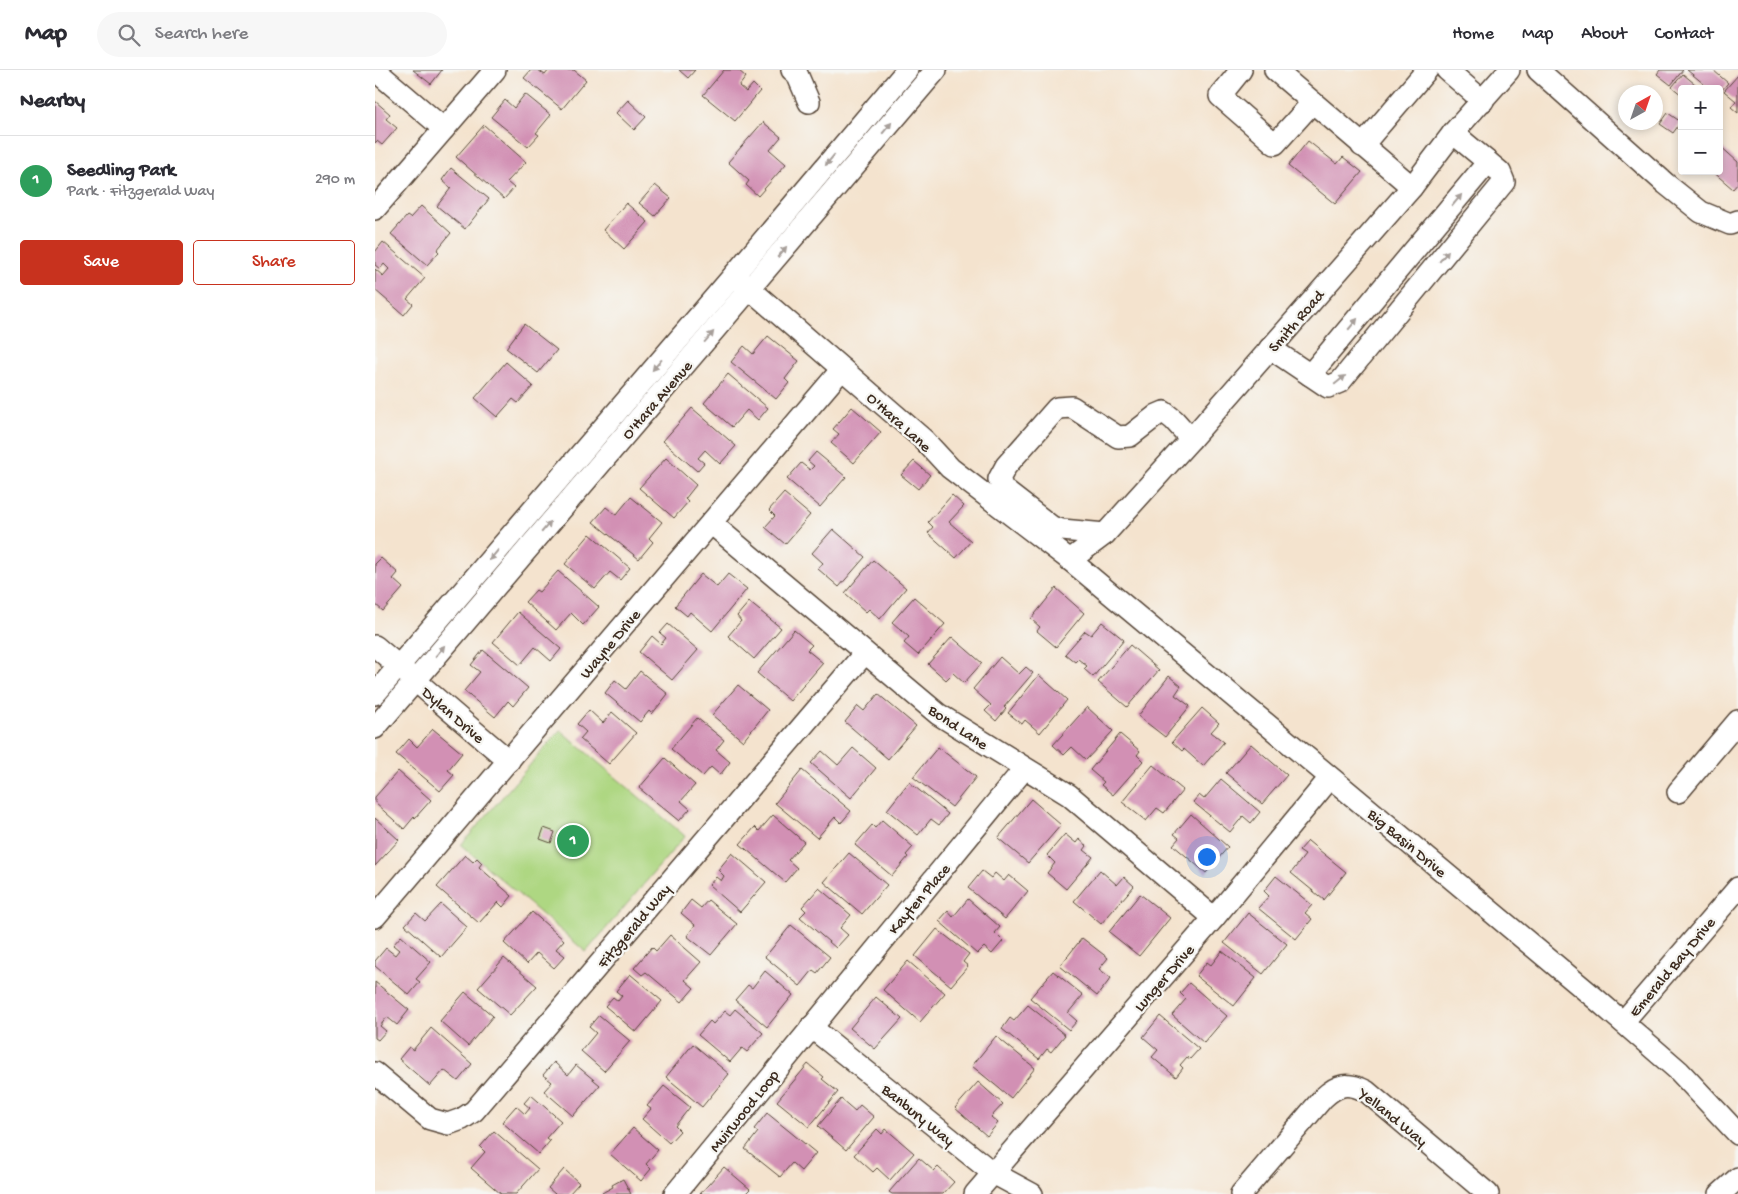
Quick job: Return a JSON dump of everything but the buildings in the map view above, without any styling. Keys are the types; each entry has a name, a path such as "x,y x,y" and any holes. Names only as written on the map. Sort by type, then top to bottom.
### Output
{"street":[{"path":"375,70 444,129"},
{"path":"375,209 495,70"},
{"path":"792,70 797,74 809,102"},
{"name":"O'Hara Avenue","path":"742,282 907,70"},
{"name":"O'Hara Avenue","path":"375,728 407,674 526,517 936,70"},
{"path":"1241,70 1220,96 1275,144 1312,103"},
{"path":"1274,70 1412,187"},
{"path":"1362,146 1427,70"},
{"path":"1447,70 1483,101"},
{"name":"Smith Road","path":"1070,560 1105,534 1191,440 1412,187 1453,133 1509,70"},
{"path":"1538,70 1666,184 1701,212 1731,224 1738,221"},
{"path":"1270,348 1328,387 1340,382 1504,182 1500,172 1453,133"},
{"name":"O'Hara Lane","path":"742,282 924,440 949,468 1070,560"},
{"name":"Wayne Drive","path":"375,917 842,369"},
{"path":"1105,534 1062,530 1052,527 1003,489 999,479 1006,466 1057,408 1072,406 1118,437 1130,436 1157,415 1164,412 1174,420 1191,440"},
{"name":"Bond Lane","path":"711,523 864,654 938,714 1024,769 1069,795 1214,918"},
{"name":"Big Basin Drive","path":"1070,560 1623,1022 1679,1071 1738,1134"},
{"name":"Dylan Drive","path":"375,646 509,761"},
{"name":"Fitzgerald Way","path":"378,1076 430,1120 448,1124 462,1119 474,1111 864,654"},
{"name":"O'Hara Avenue","path":"375,694 407,674"},
{"path":"1678,792 1738,721"},
{"name":"Kayten Place","path":"811,1027 1024,769"},
{"name":"Lunger Drive","path":"993,1173 1214,918 1331,778"},
{"name":"Emerald Bay Drive","path":"1623,1022 1738,888"},
{"name":"Banbury Way","path":"811,1027 993,1173 1032,1194"},
{"name":"Muirwood Loop","path":"675,1194 811,1027"},
{"name":"Yelland Way","path":"1241,1194 1323,1098 1333,1089 1350,1085 1366,1091 1488,1194"},
{"path":"975,1194 993,1173"},
{"path":"1720,1194 1738,1178"}],"green space":[{"path":"560,730 685,836 586,952 461,845"}],"place":[{"name":"Seedling Park","path":"573,841"}]}
